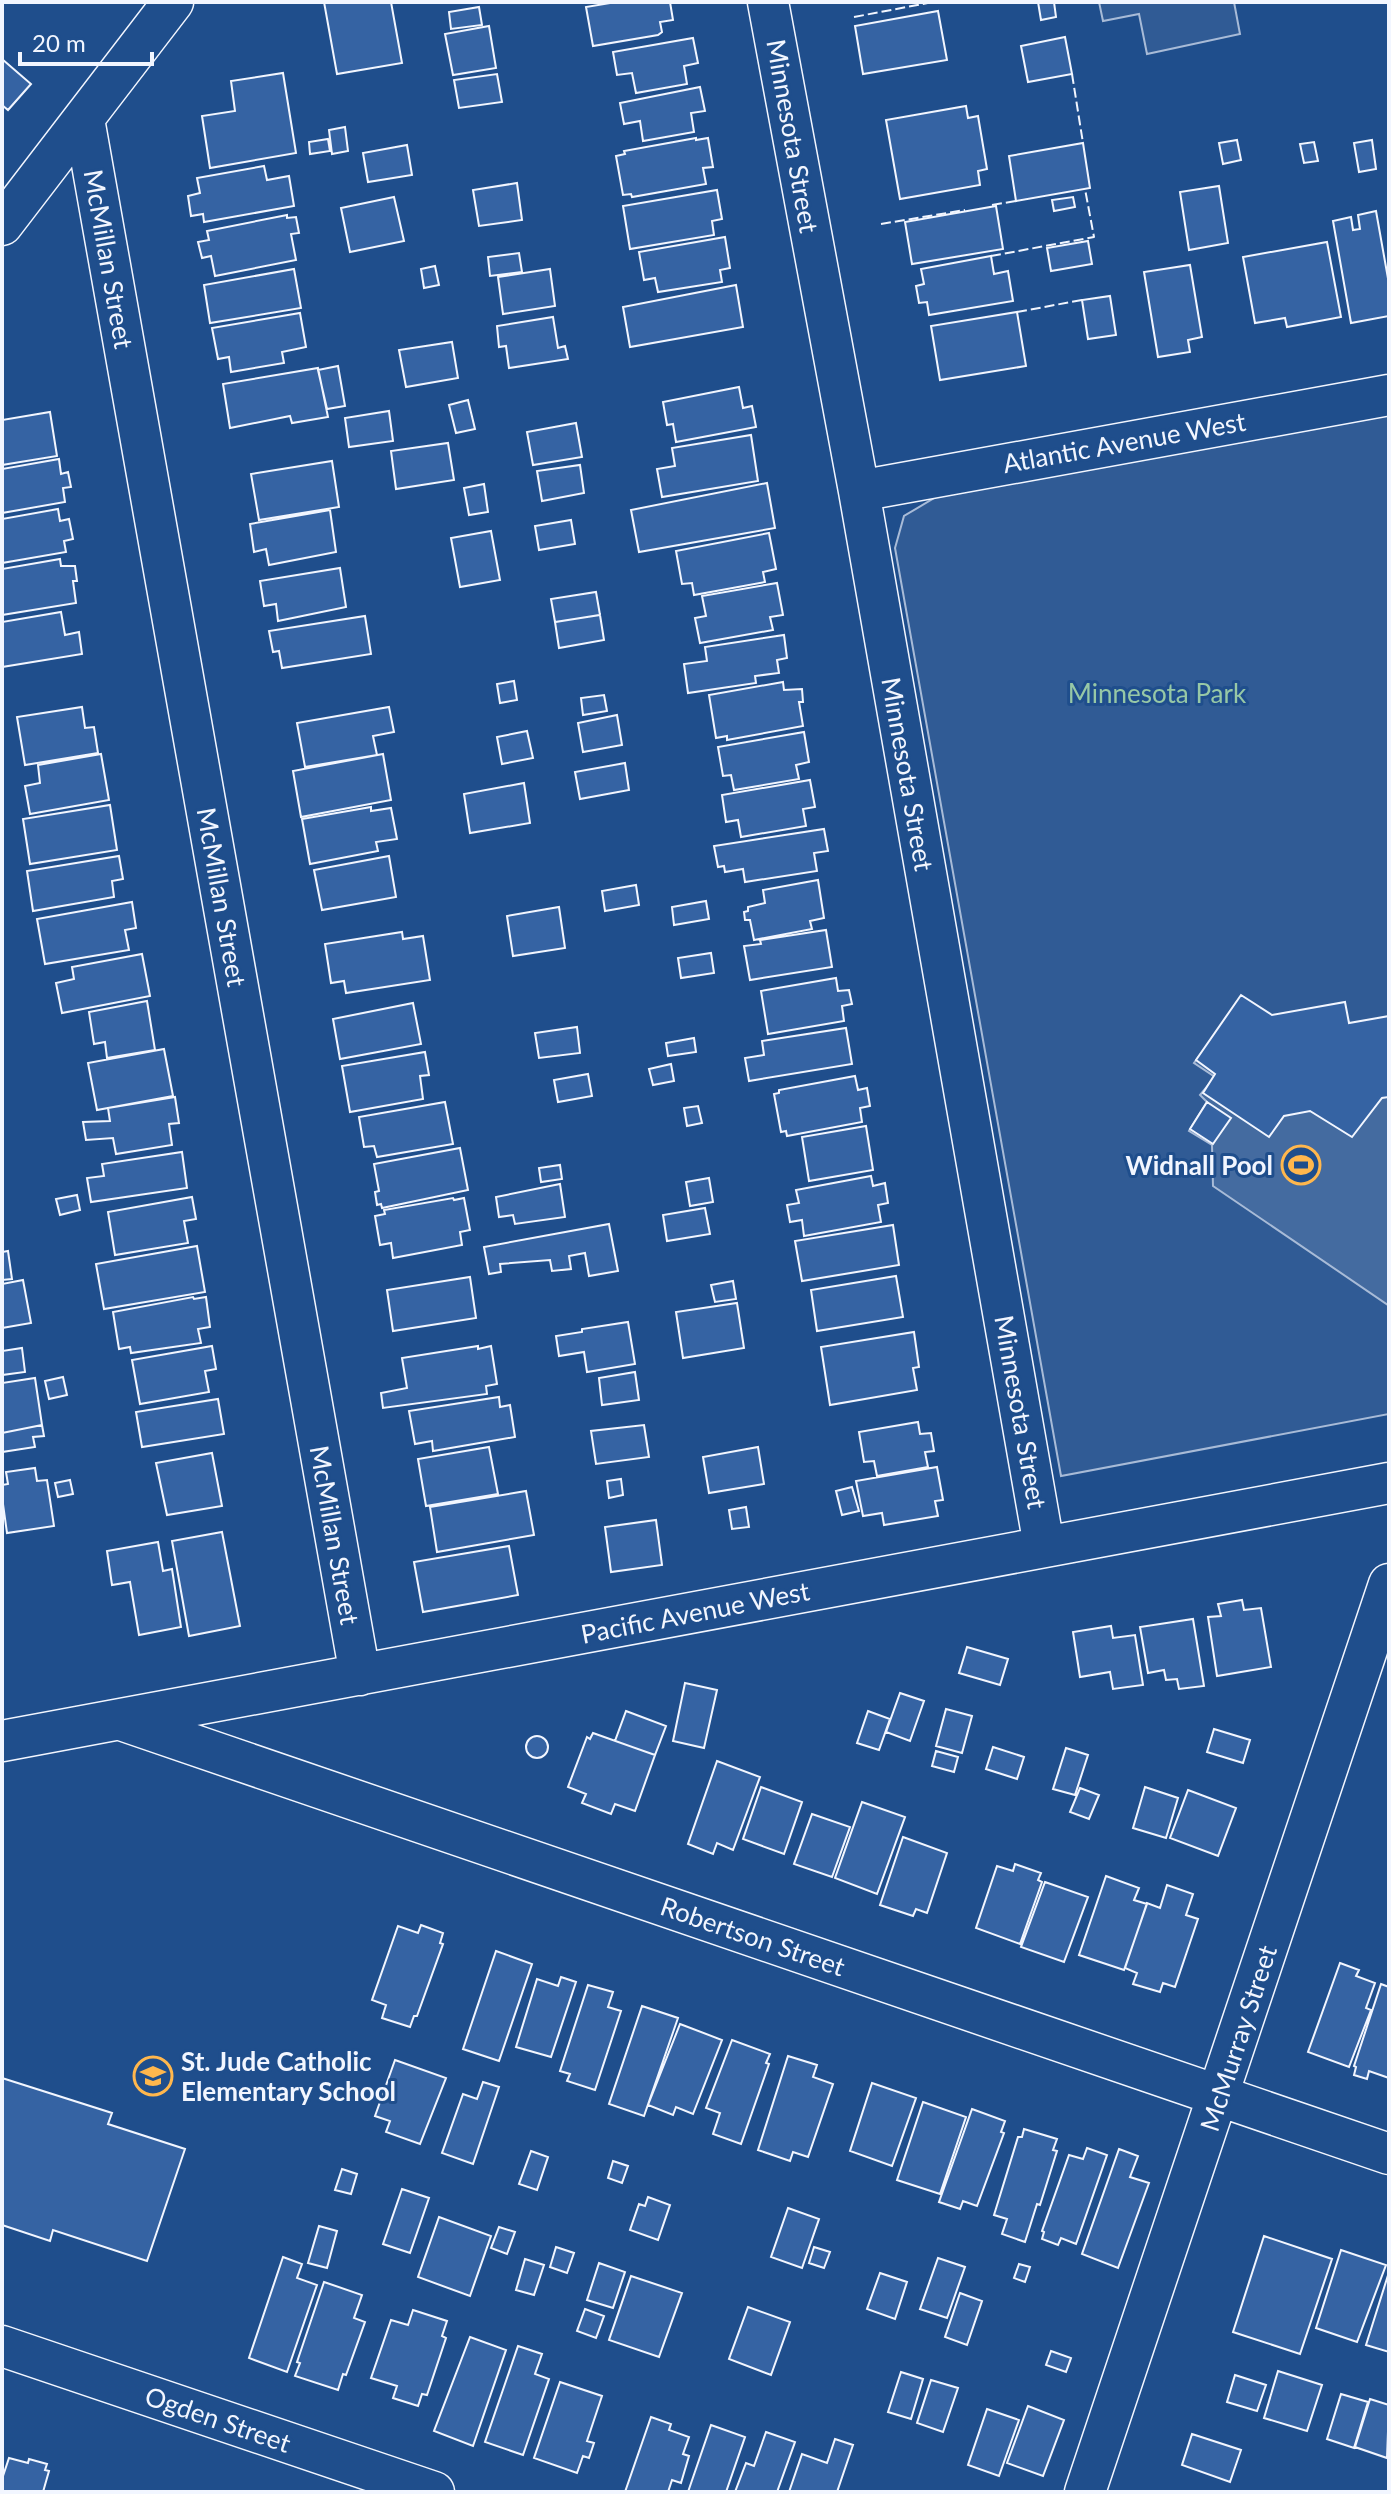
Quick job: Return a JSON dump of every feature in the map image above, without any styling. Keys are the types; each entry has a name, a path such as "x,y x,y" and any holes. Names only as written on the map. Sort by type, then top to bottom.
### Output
{"street":[{"path":"2,225 173,2"},
{"name":"Minnesota Street","path":"768,2 859,491 1044,1546"},
{"name":"McMillan Street","path":"84,119 360,1675"},
{"name":"Atlantic Avenue West","path":"859,491 1389,395"},
{"name":"Pacific Avenue West","path":"2,1741 1389,1483"},
{"name":"McMurray Street","path":"1085,2492 1389,1584"},
{"name":"Robertson Street","path":"117,1719 1389,2154"},
{"name":"Ogden Street","path":"2,2346 434,2492"}],"shaded area":[{"path":"1099,2 1234,2 1240,34 1147,54 1139,14 1103,21"},
{"name":"Minnesota Park","path":"1386,412 1389,414 1389,1414 1061,1476 895,548 904,516 936,497"},
{"name":"Widnall Pool","path":"1242,999 1271,1018 1348,1026 1389,1019 1388,1305 1213,1186 1212,1145 1189,1131 1207,1102 1200,1095 1215,1077 1194,1063"}],"building":[{"path":"324,2 391,2 402,63 337,74"},
{"path":"616,2 670,2 673,20 660,22 662,32 658,35 593,46 586,7"},
{"path":"1038,2 1054,2 1056,17 1041,20"},
{"path":"479,7 482,25 451,29 449,12"},
{"path":"938,11 947,60 863,74 855,26"},
{"path":"489,26 496,68 453,75 445,34"},
{"path":"1065,37 1072,74 1028,82 1021,46"},
{"path":"693,38 698,63 684,66 687,84 636,93 632,73 617,75 613,52"},
{"path":"2,59 31,84 8,110 2,105"},
{"path":"283,73 296,153 210,168 202,116 235,111 231,81"},
{"path":"497,74 502,102 459,108 454,80"},
{"path":"700,87 705,111 691,113 694,132 643,141 640,121 624,124 620,103"},
{"path":"966,106 968,118 978,116 987,169 978,171 980,185 900,199 886,120"},
{"path":"345,127 348,151 332,154 329,130"},
{"path":"708,138 713,167 703,168 706,184 632,197 631,194 623,195 616,156 625,154 624,151"},
{"path":"328,139 330,151 310,154 309,142"},
{"path":"1237,140 1241,160 1223,164 1219,143"},
{"path":"1372,140 1376,169 1359,172 1354,143"},
{"path":"1314,142 1318,161 1304,163 1300,144"},
{"path":"1083,143 1090,188 1016,201 1009,156"},
{"path":"407,145 412,175 368,182 363,153"},
{"path":"264,166 267,180 289,176 294,206 204,222 203,214 191,216 188,196 200,193 197,178"},
{"path":"517,183 522,220 479,226 473,190"},
{"path":"1219,186 1228,243 1189,250 1180,192"},
{"path":"717,190 722,219 712,221 714,235 630,249 623,206"},
{"path":"394,197 404,241 350,252 341,208"},
{"path":"1073,197 1075,207 1054,211 1052,200"},
{"path":"996,206 1003,249 912,264 905,222"},
{"path":"1376,211 1389,284 1389,316 1351,323 1333,221 1351,217 1353,230 1360,229 1358,215"},
{"path":"287,215 287,218 296,217 299,233 291,234 296,260 215,276 211,256 202,258 198,242 209,240 207,231"},
{"path":"725,237 730,268 720,270 722,282 658,292 655,278 644,280 639,252"},
{"path":"1088,241 1092,264 1051,271 1047,248"},
{"path":"1327,242 1341,317 1287,327 1285,318 1255,323 1243,257"},
{"path":"519,253 522,272 490,276 488,257"},
{"path":"991,256 994,274 1008,271 1013,301 929,315 927,302 919,303 916,286 924,284 921,269"},
{"path":"1190,265 1202,337 1188,340 1190,352 1158,357 1144,272"},
{"path":"435,266 439,285 424,288 421,269"},
{"path":"294,269 301,308 210,323 204,285"},
{"path":"550,269 555,306 503,314 498,277"},
{"path":"736,285 743,327 630,347 623,307"},
{"path":"1110,296 1116,335 1088,339 1082,300"},
{"path":"1017,312 1026,366 940,380 931,326"},
{"path":"300,313 306,347 282,352 284,363 231,372 229,357 218,359 212,328"},
{"path":"553,317 558,348 565,346 568,359 509,368 506,346 499,347 497,326"},
{"path":"452,342 458,378 406,387 399,350"},
{"path":"338,366 345,406 327,409 318,370"},
{"path":"318,368 328,417 292,423 290,416 230,428 223,384"},
{"path":"739,387 743,408 752,406 756,427 676,442 673,424 667,425 663,402"},
{"path":"468,400 475,429 456,433 449,405"},
{"path":"389,411 393,441 349,447 345,418"},
{"path":"50,412 57,456 2,465 2,420"},
{"path":"576,423 582,457 533,465 527,432"},
{"path":"751,435 758,481 662,497 657,469 675,466 672,448"},
{"path":"448,443 454,480 396,489 391,451"},
{"path":"59,459 61,474 68,472 71,487 63,488 65,502 2,513 2,469"},
{"path":"332,461 339,507 259,520 251,474"},
{"path":"580,465 584,493 542,501 537,471"},
{"path":"767,483 775,528 639,552 631,510"},
{"path":"484,484 488,512 469,515 464,488"},
{"path":"58,509 60,521 69,519 73,539 64,541 66,552 2,563 2,519"},
{"path":"330,510 336,552 269,565 266,549 254,552 250,524"},
{"path":"571,520 575,544 539,550 535,526"},
{"path":"491,531 500,580 460,587 451,538"},
{"path":"769,533 776,569 763,572 765,582 694,595 692,583 682,584 676,551"},
{"path":"60,559 61,566 75,566 77,581 73,581 76,603 2,615 2,569"},
{"path":"340,568 346,607 278,621 276,604 264,606 260,581"},
{"path":"777,583 783,615 770,617 773,630 700,643 695,618 706,616 702,596"},
{"path":"596,592 600,615 555,622 551,599"},
{"path":"61,612 65,635 79,632 82,654 2,667 2,622"},
{"path":"600,615 604,640 559,648 555,622"},
{"path":"365,616 371,654 282,668 279,651 273,652 269,631"},
{"path":"784,635 787,658 777,660 779,673 755,676 756,683 688,693 684,664 707,661 705,647"},
{"path":"514,681 517,700 500,703 497,684"},
{"path":"783,682 784,690 802,689 803,702 799,702 803,726 727,740 727,736 716,738 709,695"},
{"path":"604,695 607,711 583,715 581,698"},
{"path":"82,707 85,728 94,727 98,753 25,765 17,717"},
{"path":"389,707 394,732 373,736 377,755 305,767 297,723"},
{"path":"617,715 622,745 583,752 578,723"},
{"path":"527,731 533,758 502,764 497,737"},
{"path":"804,732 809,762 796,765 799,779 734,790 731,775 723,776 718,747"},
{"path":"101,754 109,800 30,814 25,786 40,783 38,765"},
{"path":"383,754 391,800 301,817 293,771"},
{"path":"625,763 629,790 580,799 575,772"},
{"path":"810,780 815,807 803,809 806,826 741,837 738,820 726,822 722,795"},
{"path":"524,783 530,823 470,833 464,794"},
{"path":"110,805 117,850 30,864 23,819"},
{"path":"371,807 371,811 391,808 397,839 376,842 378,851 310,864 302,819"},
{"path":"824,829 828,851 814,853 817,871 745,882 743,869 725,872 724,866 718,867 714,846"},
{"path":"119,856 123,879 112,881 114,897 33,911 27,871"},
{"path":"389,856 396,897 322,910 314,870"},
{"path":"818,880 824,918 810,921 812,929 754,940 750,920 745,920 744,912 748,911 748,907 765,903 763,890"},
{"path":"636,885 639,905 605,911 602,891"},
{"path":"706,901 709,919 674,925 672,907"},
{"path":"132,902 136,928 125,930 129,950 45,964 37,919"},
{"path":"559,907 565,948 513,956 507,916"},
{"path":"826,930 832,967 750,980 744,946 761,944 760,940"},
{"path":"402,932 403,939 423,936 430,980 346,993 344,981 331,983 325,944"},
{"path":"711,953 714,973 681,978 678,958"},
{"path":"142,954 150,996 62,1013 56,983 74,979 72,967"},
{"path":"836,978 838,991 849,990 852,1004 842,1006 844,1021 768,1034 761,991"},
{"path":"1241,995 1272,1015 1345,1002 1349,1023 1389,1016 1389,1097 1382,1098 1352,1137 1310,1111 1284,1116 1269,1137 1203,1093 1215,1074 1196,1060"},
{"path":"147,1001 155,1050 107,1058 105,1042 94,1044 89,1012"},
{"path":"413,1003 421,1044 340,1059 333,1019"},
{"path":"577,1027 580,1053 539,1058 535,1033"},
{"path":"846,1028 852,1064 749,1081 745,1058 764,1055 762,1041"},
{"path":"694,1038 696,1052 668,1056 666,1043"},
{"path":"164,1049 173,1096 97,1110 88,1063"},
{"path":"425,1052 429,1075 420,1076 423,1099 350,1112 342,1066"},
{"path":"671,1064 674,1081 653,1085 649,1069"},
{"path":"588,1074 592,1096 558,1102 554,1080"},
{"path":"855,1076 858,1090 867,1088 870,1106 860,1108 862,1122 787,1136 786,1131 781,1132 774,1094 779,1090"},
{"path":"175,1097 179,1123 169,1124 172,1145 116,1154 113,1138 86,1140 83,1122 110,1121 108,1108"},
{"path":"445,1102 453,1144 377,1157 374,1146 364,1147 359,1117"},
{"path":"1207,1102 1231,1118 1213,1144 1190,1129"},
{"path":"698,1106 702,1123 687,1126 684,1108"},
{"path":"866,1126 873,1170 809,1181 802,1137"},
{"path":"460,1148 468,1190 382,1208 381,1204 377,1205 375,1192 379,1191 374,1164"},
{"path":"182,1152 187,1188 91,1202 87,1178 104,1176 102,1164"},
{"path":"560,1165 562,1179 541,1182 539,1168"},
{"path":"871,1176 873,1186 885,1183 888,1203 878,1205 881,1222 804,1236 802,1220 790,1222 787,1205 799,1203 796,1190"},
{"path":"709,1178 713,1202 690,1206 686,1182"},
{"path":"560,1184 565,1217 515,1224 513,1215 499,1217 496,1197"},
{"path":"77,1195 80,1210 60,1215 56,1199"},
{"path":"192,1197 196,1219 184,1221 188,1243 115,1255 108,1212"},
{"path":"464,1198 470,1230 460,1232 462,1245 393,1258 391,1243 380,1245 375,1216 385,1214 384,1210"},
{"path":"705,1208 710,1234 667,1241 663,1215"},
{"path":"609,1224 618,1271 589,1276 585,1253 569,1256 571,1269 552,1271 550,1260 500,1264 501,1272 489,1274 484,1247"},
{"path":"893,1225 899,1265 802,1281 795,1241"},
{"path":"197,1246 205,1292 104,1309 96,1264"},
{"path":"8,1251 12,1279 2,1280 2,1252"},
{"path":"896,1276 903,1317 817,1331 811,1290"},
{"path":"470,1277 476,1318 393,1331 387,1290"},
{"path":"23,1280 31,1323 2,1328 2,1284"},
{"path":"733,1281 736,1299 715,1302 711,1285"},
{"path":"206,1297 210,1327 198,1329 201,1343 131,1353 130,1347 119,1349 113,1312"},
{"path":"737,1303 744,1348 683,1358 676,1312"},
{"path":"628,1322 635,1364 587,1372 584,1352 559,1356 556,1336"},
{"path":"914,1332 919,1367 913,1368 917,1390 830,1405 821,1347"},
{"path":"212,1346 216,1369 205,1371 209,1392 140,1404 132,1360"},
{"path":"478,1346 478,1349 491,1346 497,1384 486,1386 487,1394 383,1408 381,1393 407,1388 402,1358"},
{"path":"22,1348 25,1372 2,1375 2,1351"},
{"path":"635,1372 639,1400 602,1405 599,1378"},
{"path":"63,1377 67,1395 49,1399 45,1381"},
{"path":"35,1378 42,1425 2,1433 2,1383"},
{"path":"499,1397 500,1407 510,1405 515,1437 433,1451 432,1441 415,1444 409,1411"},
{"path":"218,1399 224,1434 142,1447 136,1412"},
{"path":"918,1422 920,1434 931,1433 934,1451 925,1452 928,1467 877,1476 874,1461 864,1462 859,1432"},
{"path":"42,1425 44,1436 33,1437 35,1447 2,1452 2,1433"},
{"path":"644,1425 649,1457 596,1464 591,1431"},
{"path":"489,1447 498,1494 426,1506 418,1459"},
{"path":"758,1447 764,1484 709,1493 703,1457"},
{"path":"212,1453 222,1506 167,1515 156,1463"},
{"path":"937,1467 943,1500 935,1501 938,1516 884,1525 882,1513 863,1516 856,1481"},
{"path":"35,1468 37,1481 47,1480 54,1526 7,1533 2,1497 2,1485 8,1484 6,1472"},
{"path":"621,1479 623,1495 609,1498 607,1481"},
{"path":"70,1480 73,1494 58,1497 55,1483"},
{"path":"852,1487 859,1511 842,1515 836,1491"},
{"path":"526,1491 534,1535 437,1552 430,1507"},
{"path":"746,1507 749,1527 732,1529 729,1510"},
{"path":"656,1520 662,1565 611,1572 605,1527"},
{"path":"222,1532 240,1626 189,1636 172,1541"},
{"path":"158,1542 163,1571 172,1569 181,1627 139,1635 130,1582 112,1585 107,1551"},
{"path":"509,1546 518,1595 423,1612 414,1562"},
{"path":"1242,1600 1244,1610 1261,1608 1271,1667 1217,1676 1208,1617 1221,1616 1218,1604"},
{"path":"1193,1619 1204,1686 1179,1689 1177,1679 1166,1680 1164,1670 1148,1673 1140,1627"},
{"path":"1111,1626 1113,1638 1135,1635 1143,1685 1113,1689 1110,1672 1080,1677 1073,1632"},
{"path":"967,1647 1008,1659 1000,1685 959,1673"},
{"path":"685,1683 717,1690 704,1748 673,1741"},
{"path":"900,1693 924,1701 910,1741 886,1732"},
{"path":"946,1709 972,1716 962,1753 936,1746"},
{"path":"626,1711 666,1726 655,1755 615,1741"},
{"path":"868,1711 890,1719 879,1750 857,1743"},
{"path":"1214,1729 1250,1740 1243,1763 1207,1752"},
{"path":"593,1733 655,1755 635,1811 615,1804 611,1814 582,1803 586,1794 568,1787 587,1737 590,1739"},
{"path":"537,1736 545,1739 548,1747 545,1755 537,1758 529,1755 526,1747 529,1739"},
{"path":"993,1747 1024,1757 1017,1779 986,1769"},
{"path":"1066,1748 1088,1755 1075,1795 1053,1789"},
{"path":"936,1751 958,1757 954,1772 932,1766"},
{"path":"717,1761 760,1777 733,1850 717,1843 713,1854 688,1844"},
{"path":"761,1787 802,1802 784,1854 743,1839"},
{"path":"1145,1787 1178,1798 1166,1838 1133,1828"},
{"path":"1080,1788 1099,1795 1089,1819 1070,1812"},
{"path":"1188,1790 1236,1808 1218,1856 1170,1838"},
{"path":"862,1802 905,1817 877,1894 835,1878"},
{"path":"812,1814 850,1827 832,1877 794,1864"},
{"path":"903,1837 947,1853 927,1913 916,1909 913,1916 880,1905"},
{"path":"1015,1864 1041,1873 1038,1880 1042,1882 1020,1944 976,1928 997,1866 1013,1871"},
{"path":"1106,1876 1139,1888 1134,1900 1147,1904 1124,1970 1079,1955"},
{"path":"1045,1882 1088,1897 1064,1962 1021,1947"},
{"path":"1167,1885 1193,1894 1186,1915 1198,1919 1175,1987 1163,1983 1160,1992 1133,1984 1137,1973 1125,1968 1147,1903 1160,1908"},
{"path":"421,1925 443,1933 440,1943 443,1944 417,2016 414,2016 410,2027 382,2018 386,2005 372,2000 398,1926 418,1933"},
{"path":"496,1951 532,1964 499,2061 463,2049"},
{"path":"1340,1963 1359,1970 1356,1976 1375,1983 1366,2008 1371,2010 1349,2067 1308,2052"},
{"path":"561,1977 576,1982 551,2057 516,2047 537,1979 558,1986"},
{"path":"1381,1984 1389,1987 1389,2078 1369,2071 1367,2079 1354,2075 1354,2066"},
{"path":"588,1985 613,1992 608,2007 621,2011 595,2090 567,2081 570,2074 560,2071"},
{"path":"642,2006 678,2018 644,2116 609,2104"},
{"path":"680,2024 722,2040 693,2114 676,2107 673,2115 648,2105"},
{"path":"732,2040 770,2054 741,2144 713,2134 720,2113 706,2108"},
{"path":"788,2056 817,2065 813,2077 833,2084 808,2157 793,2152 790,2161 758,2150"},
{"path":"395,2060 446,2078 420,2144 386,2132 390,2121 375,2116"},
{"path":"2,2078 112,2113 108,2124 185,2149 147,2261 53,2230 50,2241 2,2225"},
{"path":"483,2082 499,2087 473,2164 442,2153 463,2094 477,2099"},
{"path":"872,2083 916,2098 892,2166 850,2151"},
{"path":"923,2102 966,2117 940,2194 897,2180"},
{"path":"972,2109 1005,2121 1001,2132 1004,2133 977,2206 963,2201 960,2209 939,2202"},
{"path":"1024,2129 1057,2139 1053,2150 1057,2151 1025,2242 1002,2234 1007,2219 994,2215 1018,2137 1022,2137"},
{"path":"1087,2148 1107,2155 1076,2244 1061,2238 1058,2245 1042,2239 1042,2231 1069,2155 1083,2159"},
{"path":"1119,2149 1138,2156 1130,2177 1149,2183 1118,2268 1082,2254"},
{"path":"531,2151 548,2157 537,2190 519,2184"},
{"path":"613,2161 628,2166 622,2183 608,2178"},
{"path":"342,2169 357,2174 351,2194 335,2190"},
{"path":"402,2189 429,2198 410,2253 383,2244"},
{"path":"648,2197 670,2205 658,2240 630,2230 639,2204 645,2206"},
{"path":"788,2208 819,2219 802,2268 771,2257"},
{"path":"439,2217 491,2236 470,2296 418,2277"},
{"path":"319,2226 337,2231 327,2268 308,2263"},
{"path":"499,2227 515,2232 507,2254 491,2248"},
{"path":"1264,2236 1332,2259 1300,2354 1233,2332"},
{"path":"556,2247 574,2253 567,2273 550,2267"},
{"path":"814,2247 830,2252 824,2268 809,2263"},
{"path":"1341,2250 1386,2265 1357,2342 1316,2328"},
{"path":"283,2257 302,2264 297,2278 317,2285 287,2372 249,2358"},
{"path":"938,2258 965,2267 947,2318 920,2309"},
{"path":"525,2259 544,2265 534,2295 516,2290"},
{"path":"599,2263 625,2272 613,2308 587,2300"},
{"path":"1019,2264 1030,2267 1025,2282 1014,2278"},
{"path":"1389,2272 1389,2352 1366,2345"},
{"path":"880,2273 907,2282 895,2319 867,2309"},
{"path":"631,2276 682,2293 659,2357 609,2340"},
{"path":"324,2282 362,2295 354,2318 365,2322 338,2390 295,2376"},
{"path":"960,2293 982,2301 967,2345 945,2337"},
{"path":"748,2307 790,2322 771,2375 729,2359"},
{"path":"585,2309 604,2316 596,2338 577,2331"},
{"path":"413,2310 447,2321 442,2336 446,2338 427,2395 422,2394 418,2406 393,2398 397,2386 371,2378 391,2320 408,2325"},
{"path":"470,2337 506,2350 473,2446 434,2431"},
{"path":"518,2346 542,2354 535,2374 549,2379 523,2455 485,2442"},
{"path":"1051,2351 1071,2358 1066,2372 1046,2365"},
{"path":"1278,2371 1322,2385 1307,2431 1264,2418"},
{"path":"901,2372 923,2379 911,2419 888,2412"},
{"path":"1235,2375 1266,2385 1257,2411 1227,2402"},
{"path":"931,2380 958,2388 943,2432 917,2423"},
{"path":"560,2382 602,2396 587,2441 594,2443 589,2458 583,2456 577,2473 534,2458"},
{"path":"1341,2394 1368,2402 1354,2448 1327,2439"},
{"path":"1370,2399 1389,2405 1387,2458 1355,2447"},
{"path":"1028,2406 1064,2420 1043,2476 1007,2463"},
{"path":"987,2409 1019,2420 999,2476 968,2465"},
{"path":"651,2417 671,2424 669,2430 689,2437 683,2454 689,2456 681,2483 672,2480 668,2492 625,2492"},
{"path":"711,2425 745,2437 726,2492 688,2492"},
{"path":"766,2432 795,2442 777,2492 735,2492 746,2463 754,2466"},
{"path":"1192,2434 1241,2450 1230,2482 1182,2465"},
{"path":"835,2439 853,2445 837,2492 789,2492 802,2454 827,2463"},
{"path":"9,2458 47,2464 45,2470 49,2471 43,2492 2,2492 2,2479"}],"fence":[{"path":"854,17 933,2"},
{"path":"1072,74 1083,143"},
{"path":"991,256 1094,237 1085,189"},
{"path":"992,205 1016,201"},
{"path":"881,224 965,210"},
{"path":"1017,312 1082,300"}],"place":[{"name":"Widnall Pool","path":"1301,1165"},
{"name":"St. Jude Catholic Elementary School","path":"153,2076"}]}
